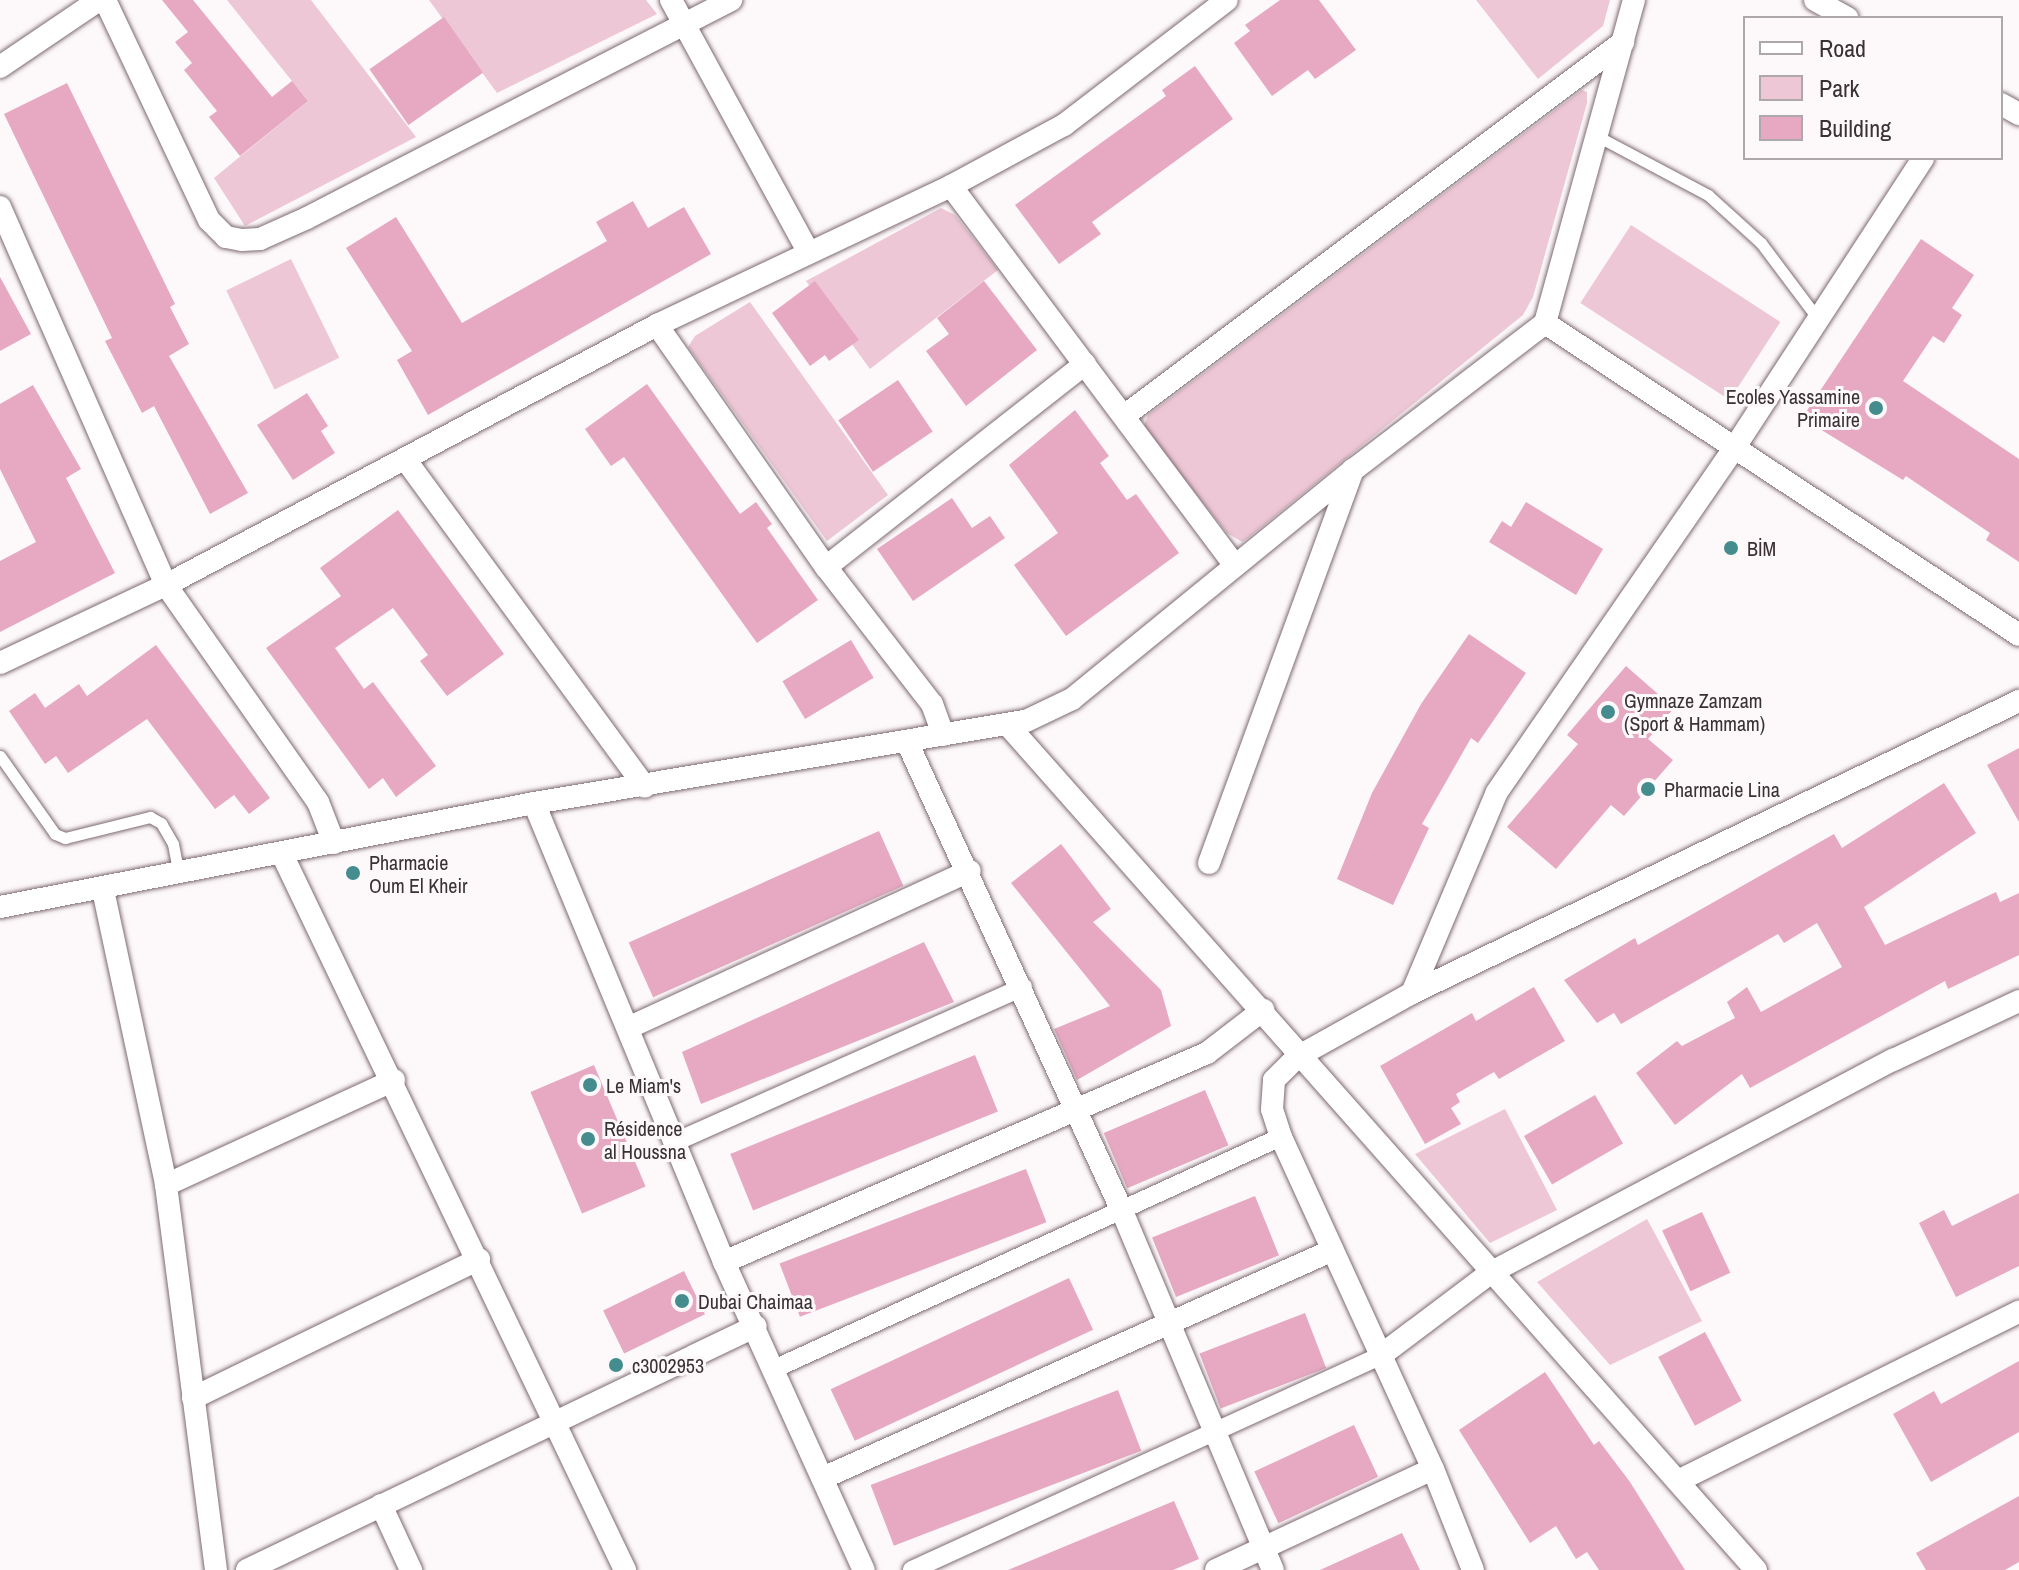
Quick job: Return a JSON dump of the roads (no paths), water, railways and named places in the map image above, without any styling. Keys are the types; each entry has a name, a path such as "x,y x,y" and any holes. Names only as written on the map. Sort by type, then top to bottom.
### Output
{"street":[{"path":"0,67 102,0 209,220 226,237 260,239 307,218 731,0"},
{"path":"671,0 688,24 808,251"},
{"path":"0,663 166,585 657,325 951,186 1064,125 1227,0"},
{"path":"0,907 103,890 534,803 908,744 1007,724 1072,699 1353,470 1545,323 1634,0"},
{"path":"1815,0 1843,16"},
{"path":"1124,416 1623,42"},
{"path":"1412,993 1497,792 1733,450 1922,160"},
{"path":"951,186 1235,565"},
{"path":"0,207 166,585 318,802 334,843"},
{"path":"1545,323 1733,450 2019,635"},
{"path":"657,325 826,567 932,704 943,735"},
{"path":"826,567 1085,364"},
{"path":"405,459 645,787"},
{"path":"1209,863 1353,470"},
{"path":"1473,1570 1433,1469 1281,1137 1272,1109 1274,1080 1297,1057 1412,993 2019,701"},
{"path":"1007,724 1263,1010 1297,1057 1756,1570"},
{"path":"908,744 970,871 1122,1211 1273,1570"},
{"path":"534,803 724,1262 825,1477 864,1570"},
{"path":"282,854 394,1080 625,1570"},
{"path":"628,1028 970,871"},
{"path":"103,890 166,1185 216,1570"},
{"path":"675,1142 1023,987"},
{"path":"912,1570 1214,1435 1380,1356 1490,1273 1893,1060 2019,1001"},
{"path":"724,1262 1076,1113 1207,1053 1263,1010"},
{"path":"166,1185 394,1080"},
{"path":"774,1369 1281,1137"},
{"path":"825,1477 1333,1250"},
{"path":"193,1398 479,1259"},
{"path":"1678,1481 2019,1312"},
{"path":"247,1570 756,1326"},
{"path":"1216,1570 1433,1469"},
{"path":"381,1505 411,1570"}],"lane":[{"path":"1597,136 1708,195 1761,243 1818,319"},
{"path":"0,756 55,834 65,838 150,817 161,823 173,844 179,875"}],"place":[{"name":"Ecoles Yassamine Primaire","path":"1876,408"},
{"name":"BİM","path":"1731,548"},
{"name":"Gymnaze Zamzam (Sport & Hammam)","path":"1608,712"},
{"name":"Pharmacie Lina","path":"1648,789"},
{"name":"Pharmacie Oum El Kheir","path":"353,873"},
{"name":"Le Miam's","path":"590,1085"},
{"name":"Résidence al Houssna","path":"588,1139"},
{"name":"Dubai Chaimaa","path":"682,1301"},
{"name":"c3002953","path":"616,1365"}]}
